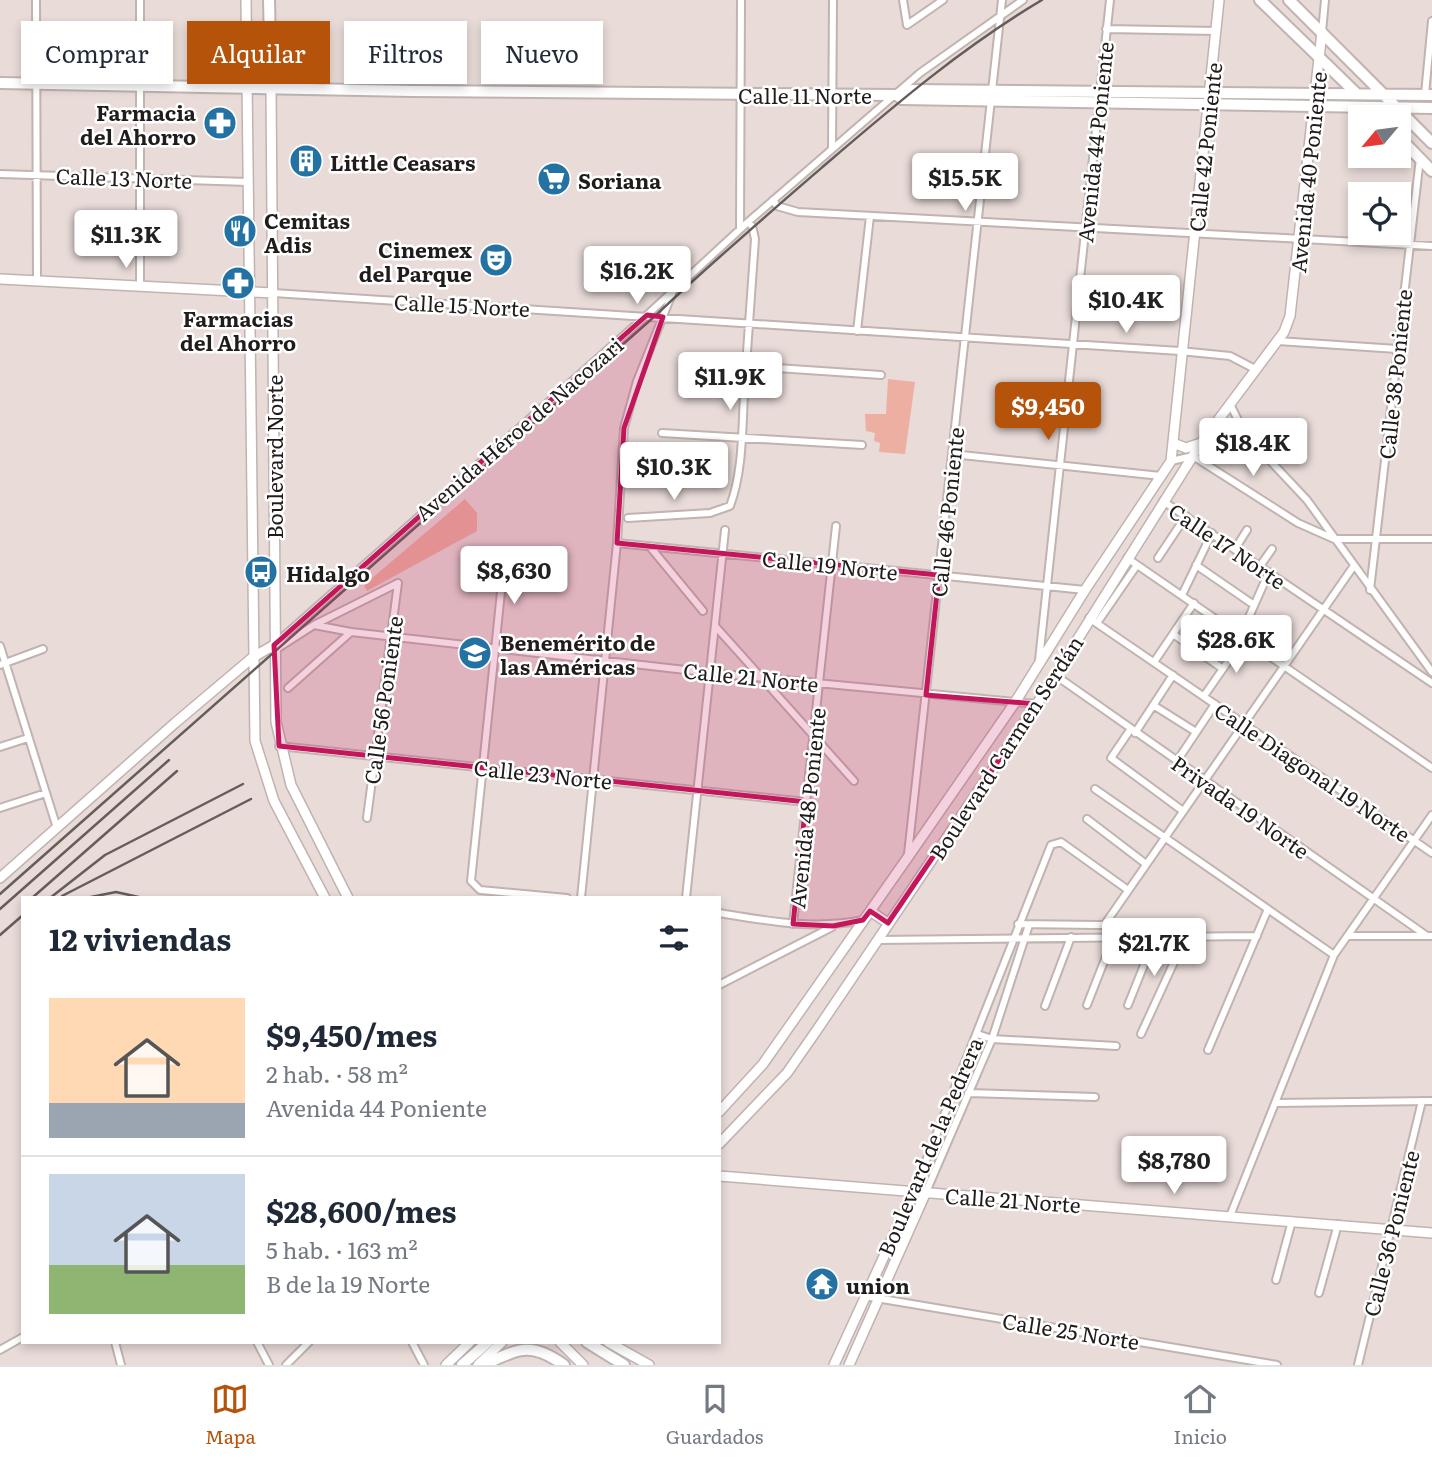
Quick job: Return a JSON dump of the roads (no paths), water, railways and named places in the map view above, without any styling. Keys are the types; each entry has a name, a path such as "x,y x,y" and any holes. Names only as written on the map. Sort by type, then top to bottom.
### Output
{"main road":[{"name":"Boulevard Norte","path":"246,0 252,658 258,757 274,801 324,896"},
{"name":"Boulevard Norte","path":"269,0 275,722 291,785 347,896"},
{"name":"Calle 42 Poniente","path":"1171,461 1180,351 1219,0"},
{"path":"1260,0 1368,105"},
{"path":"1289,0 1395,105"},
{"name":"Avenida 40 Poniente","path":"1278,341 1290,316 1322,32"},
{"name":"Calle 11 Norte","path":"0,83 21,82"},
{"name":"Calle 11 Norte","path":"105,84 740,94 832,93 896,95 902,99 1099,97 1348,107"},
{"name":"Calle 11 Norte","path":"1099,97 1208,90 1428,94"},
{"name":"Calle 11 Norte","path":"1411,108 1432,108"},
{"path":"1411,121 1432,143"},
{"path":"1411,149 1432,171"},
{"name":"Calle 15 Norte","path":"0,279 273,293"},
{"name":"Boulevard Carmen Serdán","path":"721,1142 787,1073 1093,621 1128,558 1201,443 1229,402 1278,341"},
{"path":"1173,443 1186,448 1201,443"},
{"name":"Boulevard Carmen Serdán","path":"721,1110 763,1064 908,858 1014,704 1039,660 1171,461"},
{"path":"0,878 252,658 275,648"},
{"path":"870,911 888,923"},
{"name":"Calle 21 Norte","path":"721,1175 1338,1224 1432,1234"},
{"name":"Boulevard de la Pedrera","path":"834,1365 914,1191"},
{"name":"Boulevard de la Pedrera","path":"849,1365 926,1192"},
{"path":"446,1365 468,1344"},
{"path":"462,1365 486,1344"},
{"path":"481,1365 500,1344"},
{"path":"562,1344 583,1365"},
{"path":"590,1344 623,1365"},
{"path":"612,1344 649,1365"},
{"path":"481,1365 525,1348 541,1351 564,1365"}],"street":[{"path":"36,0 36,21"},
{"path":"140,0 138,176 141,286"},
{"path":"740,229 741,0"},
{"path":"832,149 833,0"},
{"path":"903,0 907,25 943,0"},
{"name":"Calle 46 Poniente","path":"908,858 1002,0"},
{"name":"Avenida Héroe de Nacozari","path":"275,648 773,200 920,73 1023,0"},
{"name":"Avenida 44 Poniente","path":"1039,660 1110,0"},
{"name":"Avenida 40 Poniente","path":"1322,32 1325,0"},
{"path":"1428,94 1432,21"},
{"path":"1107,29 1216,32"},
{"path":"36,84 37,280"},
{"name":"Calle 38 Poniente","path":"1411,229 1420,158"},
{"name":"Calle 13 Norte","path":"0,174 138,176 248,182"},
{"path":"773,200 778,206 797,212 1348,241"},
{"path":"857,331 870,216"},
{"path":"628,518 723,510 730,506 735,491 742,438 755,239 752,226 748,222"},
{"path":"1409,245 1432,246"},
{"name":"Calle 38 Poniente","path":"1370,590 1409,245"},
{"path":"581,896 617,543 624,428 637,381 673,292"},
{"name":"Calle 15 Norte","path":"273,293 1180,351 1230,356 1255,369"},
{"path":"1278,341 1397,349"},
{"path":"746,366 881,374"},
{"path":"1229,402 1245,434 1307,500 1432,672"},
{"path":"662,433 862,445"},
{"name":"Calle 17 Norte","path":"952,454 1161,476"},
{"path":"1171,461 1193,456 1298,523 1334,539 1432,539"},
{"name":"Calle 17 Norte","path":"1163,501 1432,683"},
{"path":"1158,558 1186,516"},
{"name":"Avenida 48 Poniente","path":"793,924 836,526"},
{"path":"687,896 712,673 724,530"},
{"path":"1235,549 1247,530"},
{"path":"1182,595 1212,533"},
{"name":"Calle 19 Norte","path":"617,543 1085,590"},
{"path":"651,548 703,611"},
{"path":"1260,566 1272,550"},
{"path":"1128,558 1432,768"},
{"path":"504,563 498,647 471,881 474,887 550,896"},
{"path":"1093,621 1137,565"},
{"path":"1196,565 1254,605"},
{"path":"1105,924 1353,566"},
{"path":"1204,696 1243,636 1269,572"},
{"name":"Calle 56 Poniente","path":"314,625 398,583 367,818"},
{"path":"1154,662 1194,603"},
{"name":"Calle Diagonal 19 Norte","path":"1093,621 1432,853"},
{"path":"275,648 314,625"},
{"name":"Calle 21 Norte","path":"314,625 351,632 712,673 1014,704 1037,704"},
{"path":"716,628 854,781"},
{"path":"288,688 351,632"},
{"path":"1173,634 1223,669"},
{"path":"0,646 3,664 57,828"},
{"path":"3,664 43,649"},
{"name":"Privada 19 Norte","path":"1055,675 1430,936"},
{"path":"1173,675 1111,758 1183,811"},
{"path":"1177,761 1215,704"},
{"path":"1153,705 1196,732"},
{"path":"0,747 28,738"},
{"name":"Calle 23 Norte","path":"279,746 806,802"},
{"path":"1095,789 1334,955"},
{"path":"0,808 46,793"},
{"path":"1230,1216 1334,955 1432,816"},
{"path":"1087,819 1146,864"},
{"name":"Boulevard de la Pedrera","path":"914,1191 1051,845 1061,842 1128,890"},
{"path":"1208,1051 1268,909"},
{"path":"721,913 793,924 833,926 863,920"},
{"path":"1018,924 1178,926 1186,936"},
{"name":"Boulevard de la Pedrera","path":"926,1192 992,1039 1027,939 1029,925"},
{"path":"721,984 833,926"},
{"path":"1128,1005 1156,935"},
{"path":"1087,1005 1114,936"},
{"path":"1141,1034 1186,936"},
{"path":"876,940 1257,936"},
{"path":"1348,936 1430,936"},
{"path":"1045,1006 1071,937"},
{"path":"977,1034 992,1039 1116,1046"},
{"path":"968,1093 1096,1097"},
{"name":"Calle 36 Poniente","path":"1358,1365 1422,1101"},
{"path":"1275,1103 1432,1101"},
{"path":"1276,1280 1292,1221"},
{"path":"1318,1293 1338,1224"},
{"name":"Calle 25 Norte","path":"864,1296 1277,1365"},
{"path":"0,1350 21,1338"},
{"path":"116,1344 121,1365"},
{"path":"258,1344 268,1365"},
{"path":"286,1365 307,1344"},
{"path":"413,1344 424,1365"}],"railway":[{"path":"0,894 826,164 957,57 1042,0"},
{"path":"0,909 169,760"},
{"path":"34,896 177,771"},
{"path":"53,896 105,855 243,784"},
{"path":"62,896 251,799"},
{"path":"96,896 116,892 134,896"},
{"path":"0,935 21,917"}],"place":[{"name":"Farmacia del Ahorro","path":"220,123"},
{"name":"Little Ceasars","path":"306,161"},
{"name":"Soriana","path":"554,179"},
{"name":"Cemitas Adis","path":"240,231"},
{"name":"Cinemex del Parque","path":"496,260"},
{"name":"Farmacias del Ahorro","path":"238,283"},
{"name":"Hidalgo","path":"261,572"},
{"name":"Benemérito de las Américas","path":"475,653"},
{"name":"union","path":"822,1284"}]}
